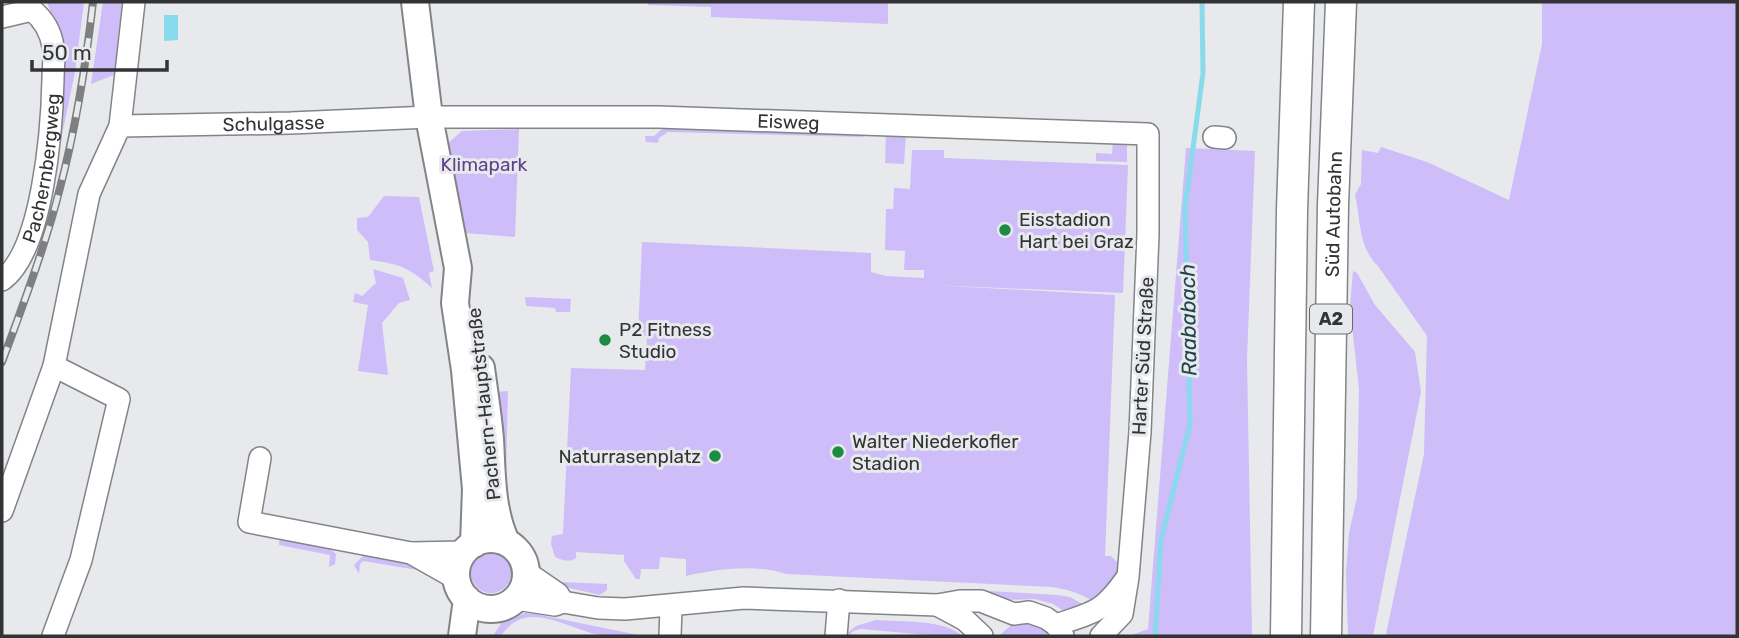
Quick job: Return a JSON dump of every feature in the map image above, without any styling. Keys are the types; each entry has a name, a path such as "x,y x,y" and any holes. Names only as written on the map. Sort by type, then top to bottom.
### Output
{"highway":[{"name":"A2","path":"1286,636 1292,210 1299,2"},
{"name":"Süd Autobahn","path":"1325,636 1333,205 1341,2"}],"main road":[{"name":"Pachern-Hauptstraße","path":"415,2 429,117 458,268 455,303 476,489 469,548 456,569 462,589 462,636"},
{"name":"Pachern-Hauptstraße","path":"458,268 473,303 488,414 491,488 499,527 506,542 521,555 526,572"},
{"path":"469,548 492,539 506,542"},
{"path":"479,636 505,604 523,588 526,572"},
{"path":"462,589 478,607 505,604"}],"street":[{"path":"2,511 54,366 89,194 120,126 134,2"},
{"name":"Pachernbergweg","path":"2,17 34,6 54,47 52,131 41,194 21,255 11,274 2,280"},
{"name":"Schulgasse","path":"120,126 429,117"},
{"name":"Eisweg","path":"429,117 658,117 1148,134"},
{"name":"Harter Süd Straße","path":"1101,636 1122,614 1128,577 1141,418 1148,234 1148,134"},
{"path":"54,366 118,399 80,561 56,627"},
{"path":"260,458 249,522 411,553 469,548"},
{"path":"411,553 462,589"},
{"path":"526,572 558,594 563,602"},
{"path":"988,636 1014,614 1029,612 1046,618 1059,631 1098,611 1128,577"},
{"path":"505,604 555,605 563,602 625,610 744,598 937,605 981,601 1014,614"},
{"path":"835,636 839,600"},
{"path":"937,605 965,620 982,636"},
{"path":"670,636 671,607"}],"green space":[{"path":"47,2 84,2 75,72 48,203 58,34"},
{"path":"103,2 122,2 114,75 91,84"},
{"path":"648,2 888,2 888,24 711,17 711,7 648,5"},
{"path":"1542,2 1737,2 1737,636 1386,634 1424,454 1427,336 1372,259 1364,242 1355,195 1361,184 1362,150 1378,153 1381,147 1427,162 1509,200 1542,44"},
{"path":"663,128 866,135 668,132 659,138 658,143 646,142 645,136 654,136"},
{"name":"Klimapark","path":"519,129 515,237 465,233 447,144 462,131"},
{"path":"886,133 906,134 904,164 885,163"},
{"path":"1113,139 1122,140 1127,146 1127,162 1096,161 1096,153 1112,154"},
{"path":"1186,148 1255,151 1247,359 1252,636 1129,636 1148,629"},
{"name":"Walter Niederkofler Stadion","path":"912,150 944,150 944,158 1128,165 1123,293 931,285 1115,295 1105,556 1111,556 1117,562 1117,577 1099,606 1077,593 1052,587 786,574 749,568 686,576 686,559 660,557 659,569 641,569 640,579 636,579 624,561 624,555 576,552 576,558 571,560 555,557 551,544 552,536 563,534 571,368 645,370 647,336 638,336 642,242 871,253 871,272 886,276 924,278 924,270 904,270 905,251 885,250 886,209 893,209 894,188 910,189"},
{"path":"384,196 419,197 434,271 429,273 432,288 404,268 370,260 368,242 357,230 357,218 368,217"},
{"path":"373,269 403,278 410,300 399,303 382,323 388,375 358,371 368,305 353,302 355,293 362,296 376,283"},
{"path":"1353,271 1357,273 1375,305 1415,352 1421,392 1373,636 1348,636 1346,573 1349,533 1357,497 1359,389 1350,307"},
{"path":"525,297 571,299 570,312 526,306"},
{"path":"508,391 506,476 503,476 497,392"},
{"path":"283,539 328,547 336,554 335,564 329,567 330,555 279,545 279,541"},
{"path":"491,553 499,554 505,559 510,565 510,581 505,587 499,592 491,593 483,592 477,587 472,581 471,573 472,565 477,559 483,554"},
{"path":"363,556 404,560 424,571 363,561 359,574 354,565"},
{"path":"562,582 607,584 607,590 600,595 561,586"},
{"path":"988,591 1070,597 1093,610 1067,613 1053,604 1035,599 1007,600"},
{"path":"525,613 643,636 604,636 536,617 523,618 511,624 501,636 493,636 502,622"},
{"path":"876,620 934,624 962,636 861,629 844,636 856,626"},
{"path":"1020,622 1041,625 1053,636 999,636 1010,626"}],"water":[{"path":"164,15 178,15 178,40 164,41"}],"waterway":[{"name":"Raababach","path":"1155,636 1161,539 1190,425 1185,208 1203,73 1202,2"}],"railway":[{"path":"2,362 41,254 60,188 80,95 93,2"}],"place":[{"name":"Eisstadion Hart bei Graz","path":"1005,230"},
{"name":"P2 Fitness Studio","path":"605,340"},
{"name":"Walter Niederkofler Stadion","path":"838,452"},
{"name":"Naturrasenplatz","path":"715,456"}]}
